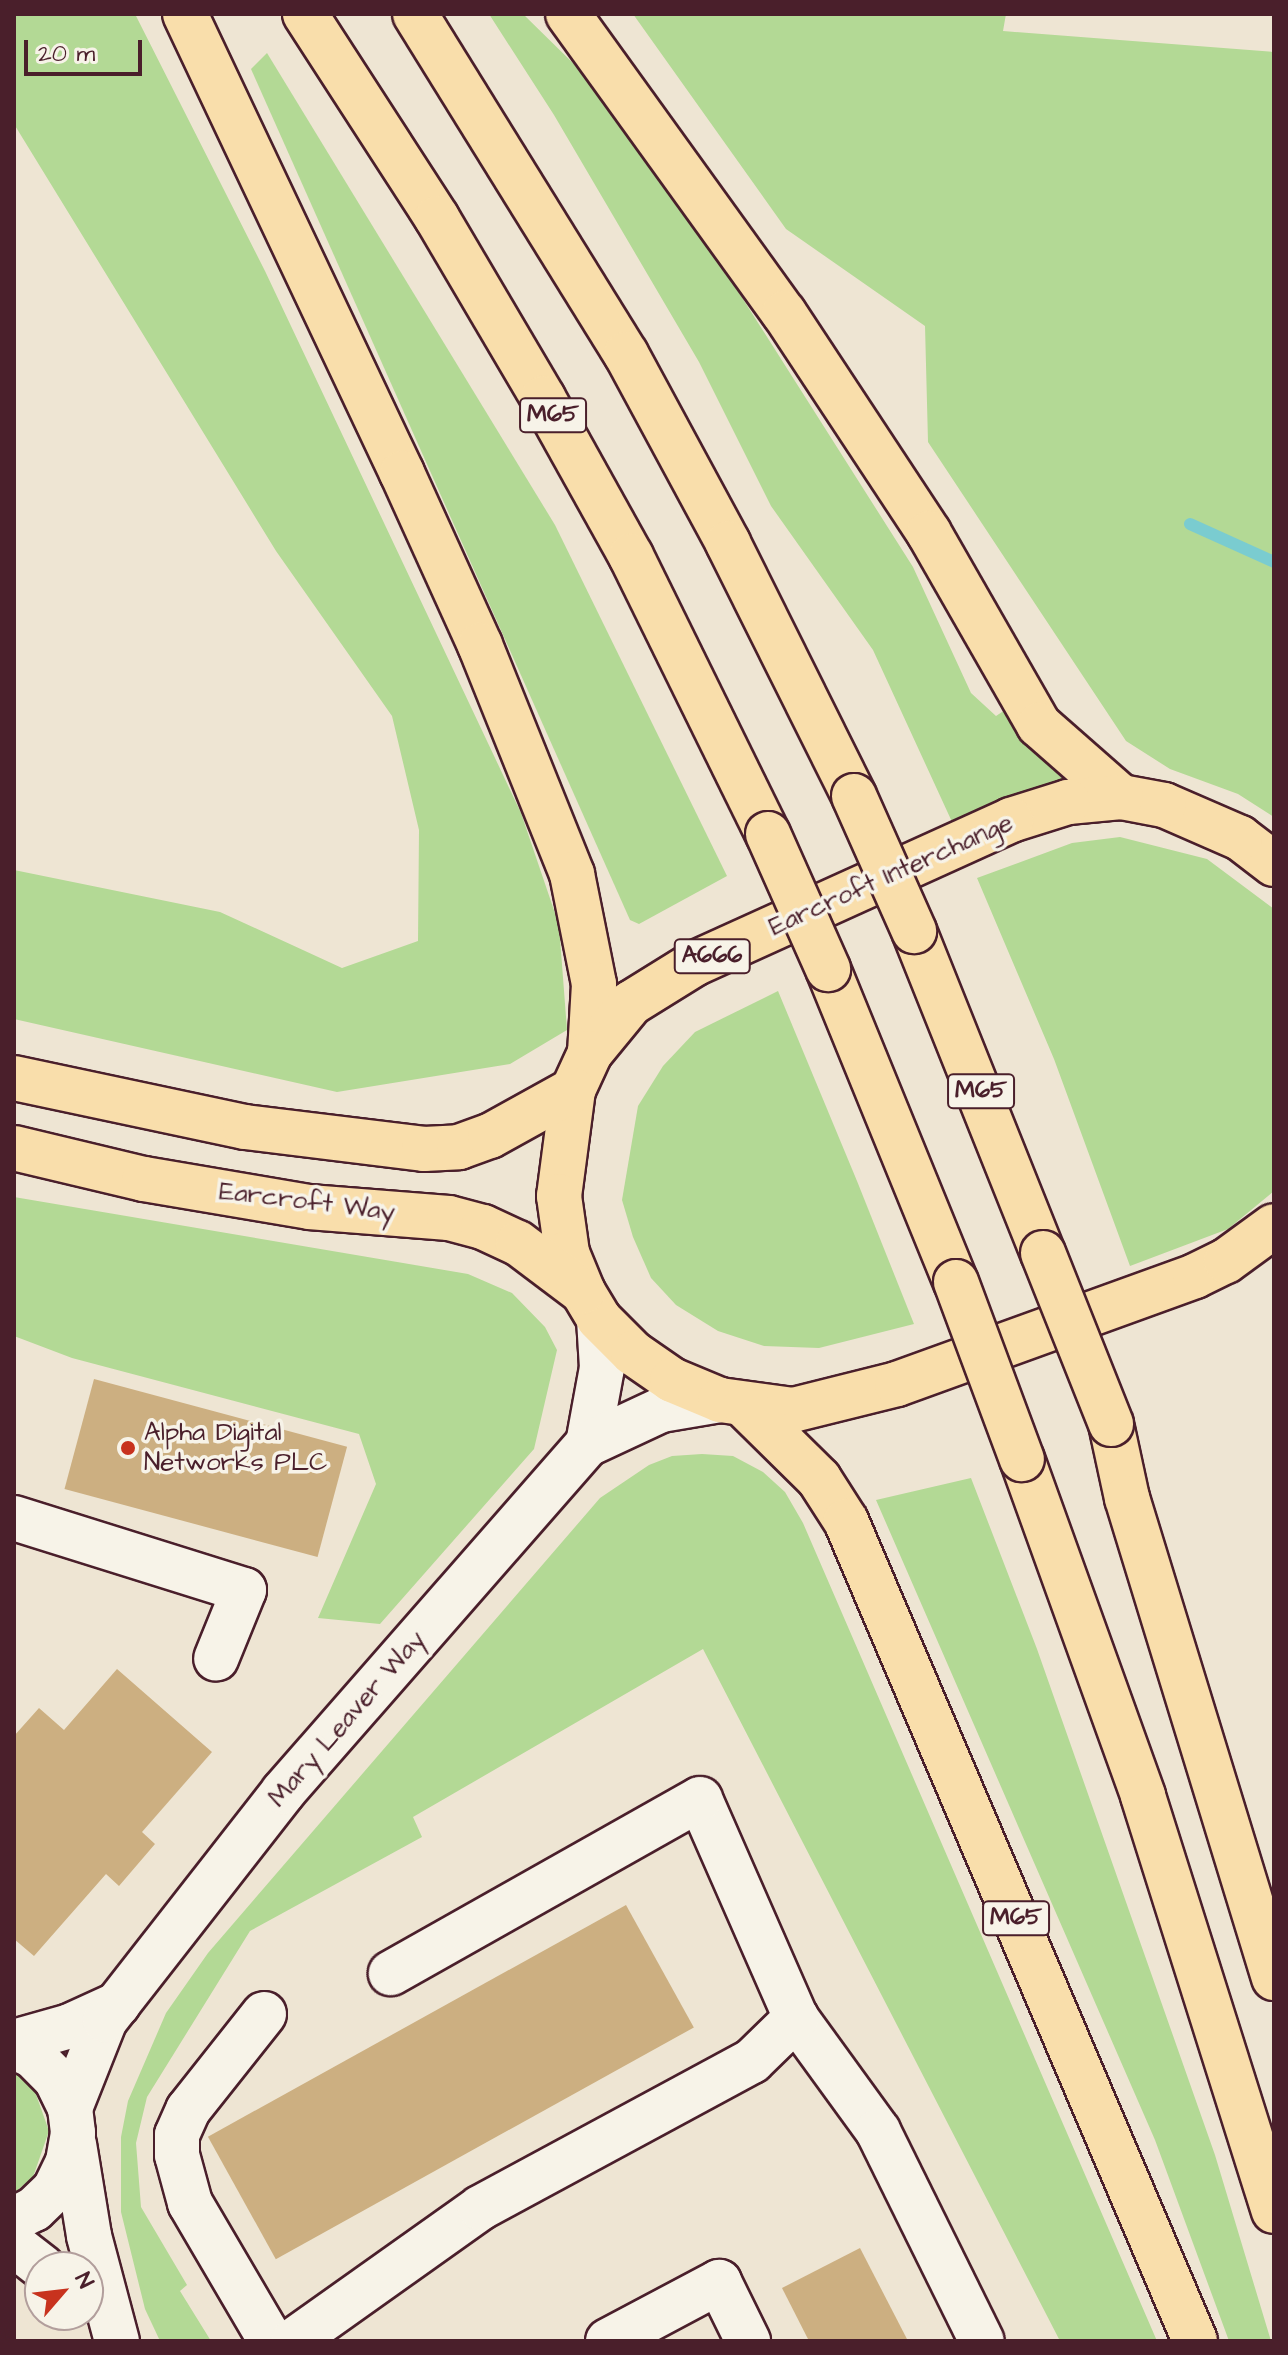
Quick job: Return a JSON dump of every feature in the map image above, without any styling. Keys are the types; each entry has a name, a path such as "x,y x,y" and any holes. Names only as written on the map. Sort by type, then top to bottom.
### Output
{"highway":[{"path":"185,14 480,645 572,874 589,941 594,984 559,1196 567,1253 591,1305 672,1380 732,1403 793,1410 837,1403 897,1384 1195,1276 1226,1261 1274,1226"},
{"name":"M65","path":"305,14 437,218 631,556 768,834 828,969 956,1282 1022,1459 1143,1796 1274,2211"},
{"name":"M65","path":"415,14 626,354 728,543 854,796 914,931 1111,1424 1127,1498 1274,1978"},
{"path":"568,14 784,313 929,533 1039,725 1121,797"},
{"name":"Earcroft Interchange","path":"582,1071 631,1003 694,964 1011,820 1068,802 1121,797 1200,818 1240,838 1274,864"},
{"name":"A666","path":"14,1078 245,1127 424,1149 459,1147 490,1136 582,1071"},
{"name":"Earcroft Way","path":"14,1148 144,1179 309,1207 449,1218 518,1243 591,1305"},
{"name":"M65","path":"732,1403 779,1436 832,1497 870,1574 1195,2341"}],"street":[{"path":"588,1444 602,1368 591,1305"},
{"name":"Mary Leaver Way","path":"14,2219 34,2209 55,2189 68,2162 71,2121 92,2046 118,2004 283,1792 588,1444 661,1410 732,1403"},
{"path":"14,1518 244,1590 216,1659"},
{"path":"391,1973 700,1799 796,2018 878,2131 982,2341"},
{"name":"Mary Leaver Way","path":"14,2044 70,2026 118,2004"},
{"path":"264,2014 188,2110 177,2135 177,2155 190,2203 271,2341"},
{"path":"293,2341 480,2208 752,2061 796,2018"},
{"path":"14,2044 33,2056 56,2079 71,2121 89,2236 117,2341"},
{"path":"608,2341 719,2282 748,2341"}],"green space":[{"path":"14,14 135,14 265,271 521,813 559,925 567,1030 510,1064 337,1092 14,1019 14,870 220,912 342,968 418,941 419,830 392,716 276,551 14,124"},
{"path":"489,14 523,14 579,69 715,255 913,567 971,693 996,716 1005,710 1019,737 1065,781 953,824 873,650 771,506 699,362 554,115"},
{"path":"633,14 1006,14 1003,31 1274,52 1274,817 1238,794 1170,769 1126,741 928,442 925,326 786,229"},
{"path":"267,53 555,525 727,876 639,924 630,920 251,69"},
{"path":"1120,837 1207,859 1274,909 1274,1191 1228,1229 1130,1266 1054,1059 977,878 1072,843"},
{"path":"778,991 914,1324 819,1348 764,1346 718,1331 676,1305 651,1278 633,1237 622,1200 638,1106 663,1066 695,1032"},
{"path":"14,1197 468,1274 512,1293 545,1327 557,1350 534,1449 380,1624 318,1618 376,1484 359,1434 72,1358 14,1336"},
{"path":"672,1456 733,1456 763,1472 785,1492 803,1523 1157,2341 1060,2341 703,1649 413,1817 422,1837 250,1931 147,2097 136,2143 141,2207 187,2285 180,2291 211,2341 160,2341 145,2309 121,2212 121,2137 128,2101 166,2013 208,1953 600,1498 649,1465"},
{"path":"971,1478 1037,1649 1215,2155 1271,2341 1229,2341 1155,2140 876,1500"},
{"path":"14,2070 33,2086 49,2131 33,2177 14,2193"}],"building":[{"path":"94,1379 347,1447 318,1557 64,1489"},
{"path":"117,1669 212,1752 142,1832 155,1844 119,1886 106,1874 34,1956 14,1939 14,1736 39,1708 64,1730"},
{"path":"626,1905 694,2027 276,2259 208,2137"},
{"path":"860,2248 908,2341 809,2341 782,2288"}],"waterway":[{"path":"1190,524 1274,562"}],"place":[{"name":"Alpha Digital Networks PLC","path":"128,1448"}]}
